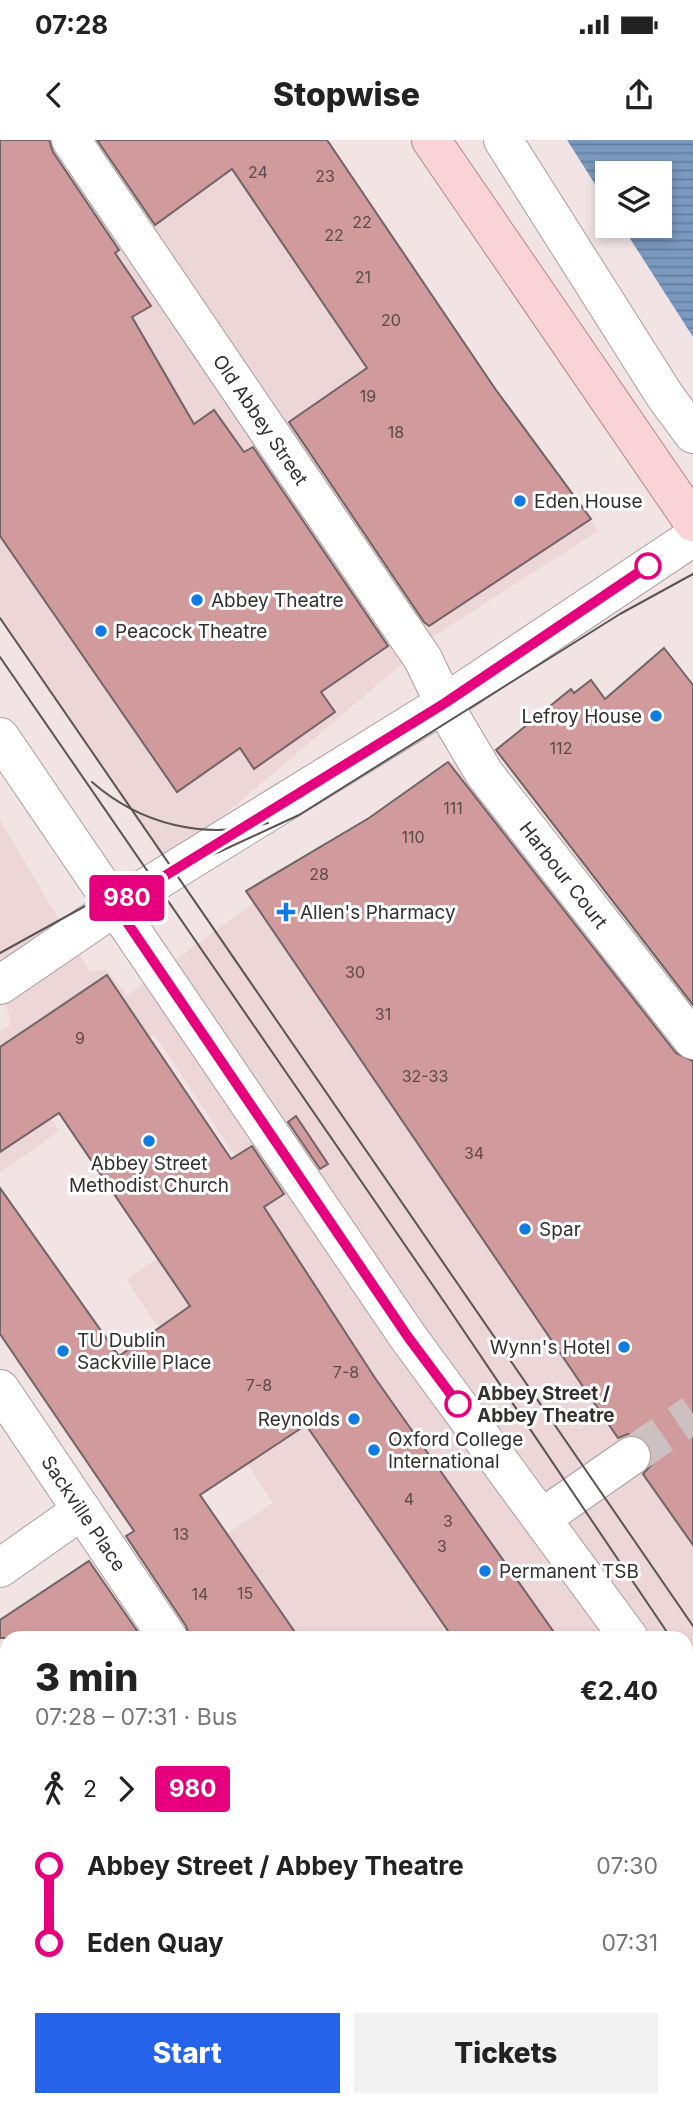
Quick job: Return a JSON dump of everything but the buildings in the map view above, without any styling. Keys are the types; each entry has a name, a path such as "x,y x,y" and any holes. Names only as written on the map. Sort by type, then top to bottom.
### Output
{"main road":[{"path":"431,140 693,522"}],"street":[{"name":"Old Abbey Street","path":"71,140 423,659 445,703"},
{"path":"503,140 664,396 693,434"},
{"path":"0,985 116,906 445,703 693,537"},
{"name":"Harbour Court","path":"445,703 484,773 693,1040"},
{"path":"0,737 408,1337 624,1631"},
{"name":"Sackville Place","path":"0,1389 162,1631"},
{"path":"542,1518 631,1456"},
{"path":"0,1568 82,1510"}],"shaded area":[{"path":"0,140 324,140 471,354 598,531 437,634 168,863 0,618"},
{"path":"457,761 497,828 693,1319 693,1631 192,1631 161,1578 273,1503 126,1279 259,1192 154,1034 42,1106 59,1131 0,1173 0,1032 11,1024 0,981 0,820 90,972 105,969 128,995 448,762"}],"water":[{"path":"567,140 693,140 693,337 630,238 672,238 672,161 595,161 595,184"}],"tunnel":[{"path":"631,1456 693,1414"}],"tram line":[{"path":"0,953 107,894 219,852 299,815 620,614 693,574"},
{"path":"0,618 693,1626"},
{"path":"0,657 447,1306 666,1631"},
{"path":"92,782 131,809 175,825 221,830 268,823"}],"bus line":[{"name":"980","path":"458,1404 408,1337 116,906 445,703 648,566"}],"place":[{"name":"Eden House","path":"520,501"},
{"name":"Abbey Theatre","path":"197,600"},
{"name":"Peacock Theatre","path":"101,631"},
{"name":"Lefroy House","path":"656,716"},
{"name":"Allen's Pharmacy","path":"286,912"},
{"name":"Abbey Street Methodist Church","path":"149,1141"},
{"name":"Spar","path":"525,1229"},
{"name":"Wynn's Hotel","path":"624,1347"},
{"name":"TU Dublin Sackville Place","path":"63,1351"},
{"name":"Abbey Street / Abbey Theatre","path":"458,1404"},
{"name":"Reynolds","path":"354,1419"},
{"name":"Oxford College International","path":"374,1450"},
{"name":"Permanent TSB","path":"485,1571"}]}
